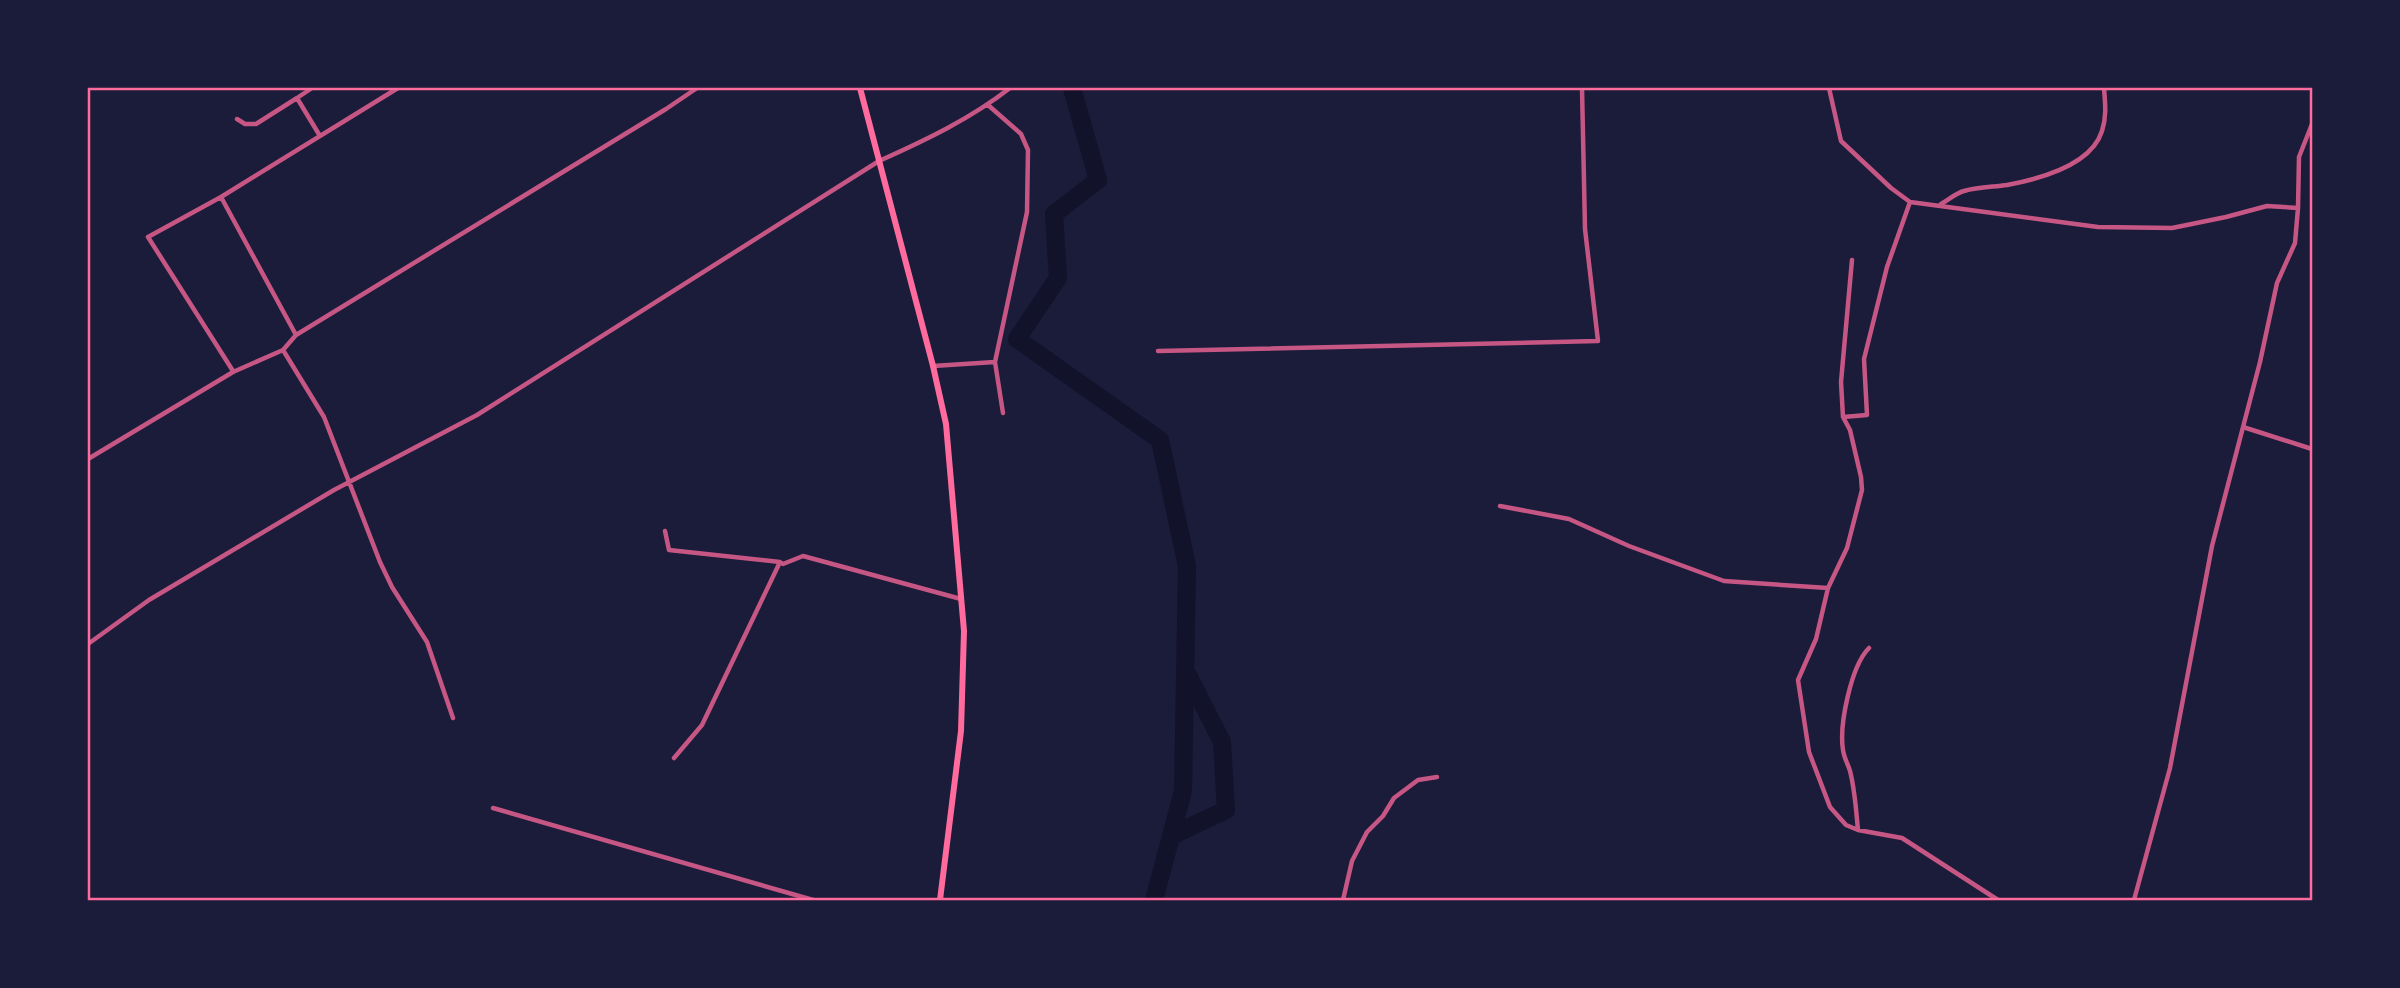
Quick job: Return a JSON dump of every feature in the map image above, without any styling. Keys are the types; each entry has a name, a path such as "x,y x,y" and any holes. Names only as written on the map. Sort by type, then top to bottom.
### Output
{"main road":[{"path":"860,88 946,424 964,631 961,731 940,901"}],"street":[{"path":"237,118 245,124 256,124 313,88"},
{"path":"233,372 148,237 221,197 398,88"},
{"path":"88,459 233,372 282,350 296,335 697,88"},
{"path":"88,644 149,600 349,482 477,415 879,161 932,138 1010,88"},
{"path":"1158,351 1598,341 1585,229 1582,88"},
{"path":"1829,88 1841,141 1910,202 2098,227 2172,228 2267,206 2298,208"},
{"path":"1940,205 1962,191 2011,184 2059,170 2089,152 2102,134 2106,114 2105,88"},
{"path":"297,98 320,136"},
{"path":"988,104 1021,134 1028,150 1027,212 995,362 1003,413"},
{"path":"2134,901 2170,768 2212,546 2277,283 2295,243 2299,157 2312,124"},
{"path":"221,197 296,335"},
{"path":"1843,416 1867,415 1864,359 1887,267 1910,202"},
{"path":"1852,260 1841,382 1843,416 1850,430 1862,491 1847,548 1828,588 1816,639 1798,680 1809,752 1830,807 1846,825 1858,830 1902,838 1998,901"},
{"path":"282,350 324,417 380,562 427,642 453,718"},
{"path":"933,366 995,362"},
{"path":"2243,427 2312,449"},
{"path":"1500,506 1569,519 1629,546 1724,581 1828,588"},
{"path":"665,531 669,550 783,564 803,556 961,599"},
{"path":"674,758 702,725 779,562"},
{"path":"1858,830 1854,789 1843,753 1843,727 1857,664 1869,648"},
{"path":"1343,901 1352,861 1367,832 1383,816 1394,798 1418,780 1437,777"},
{"path":"493,808 813,901"}],"waterway":[{"path":"1072,88 1098,180 1054,214 1058,278 1017,339 1160,440 1187,566 1183,791 1154,900"},
{"path":"1171,836 1226,810 1222,742 1187,673"}]}
